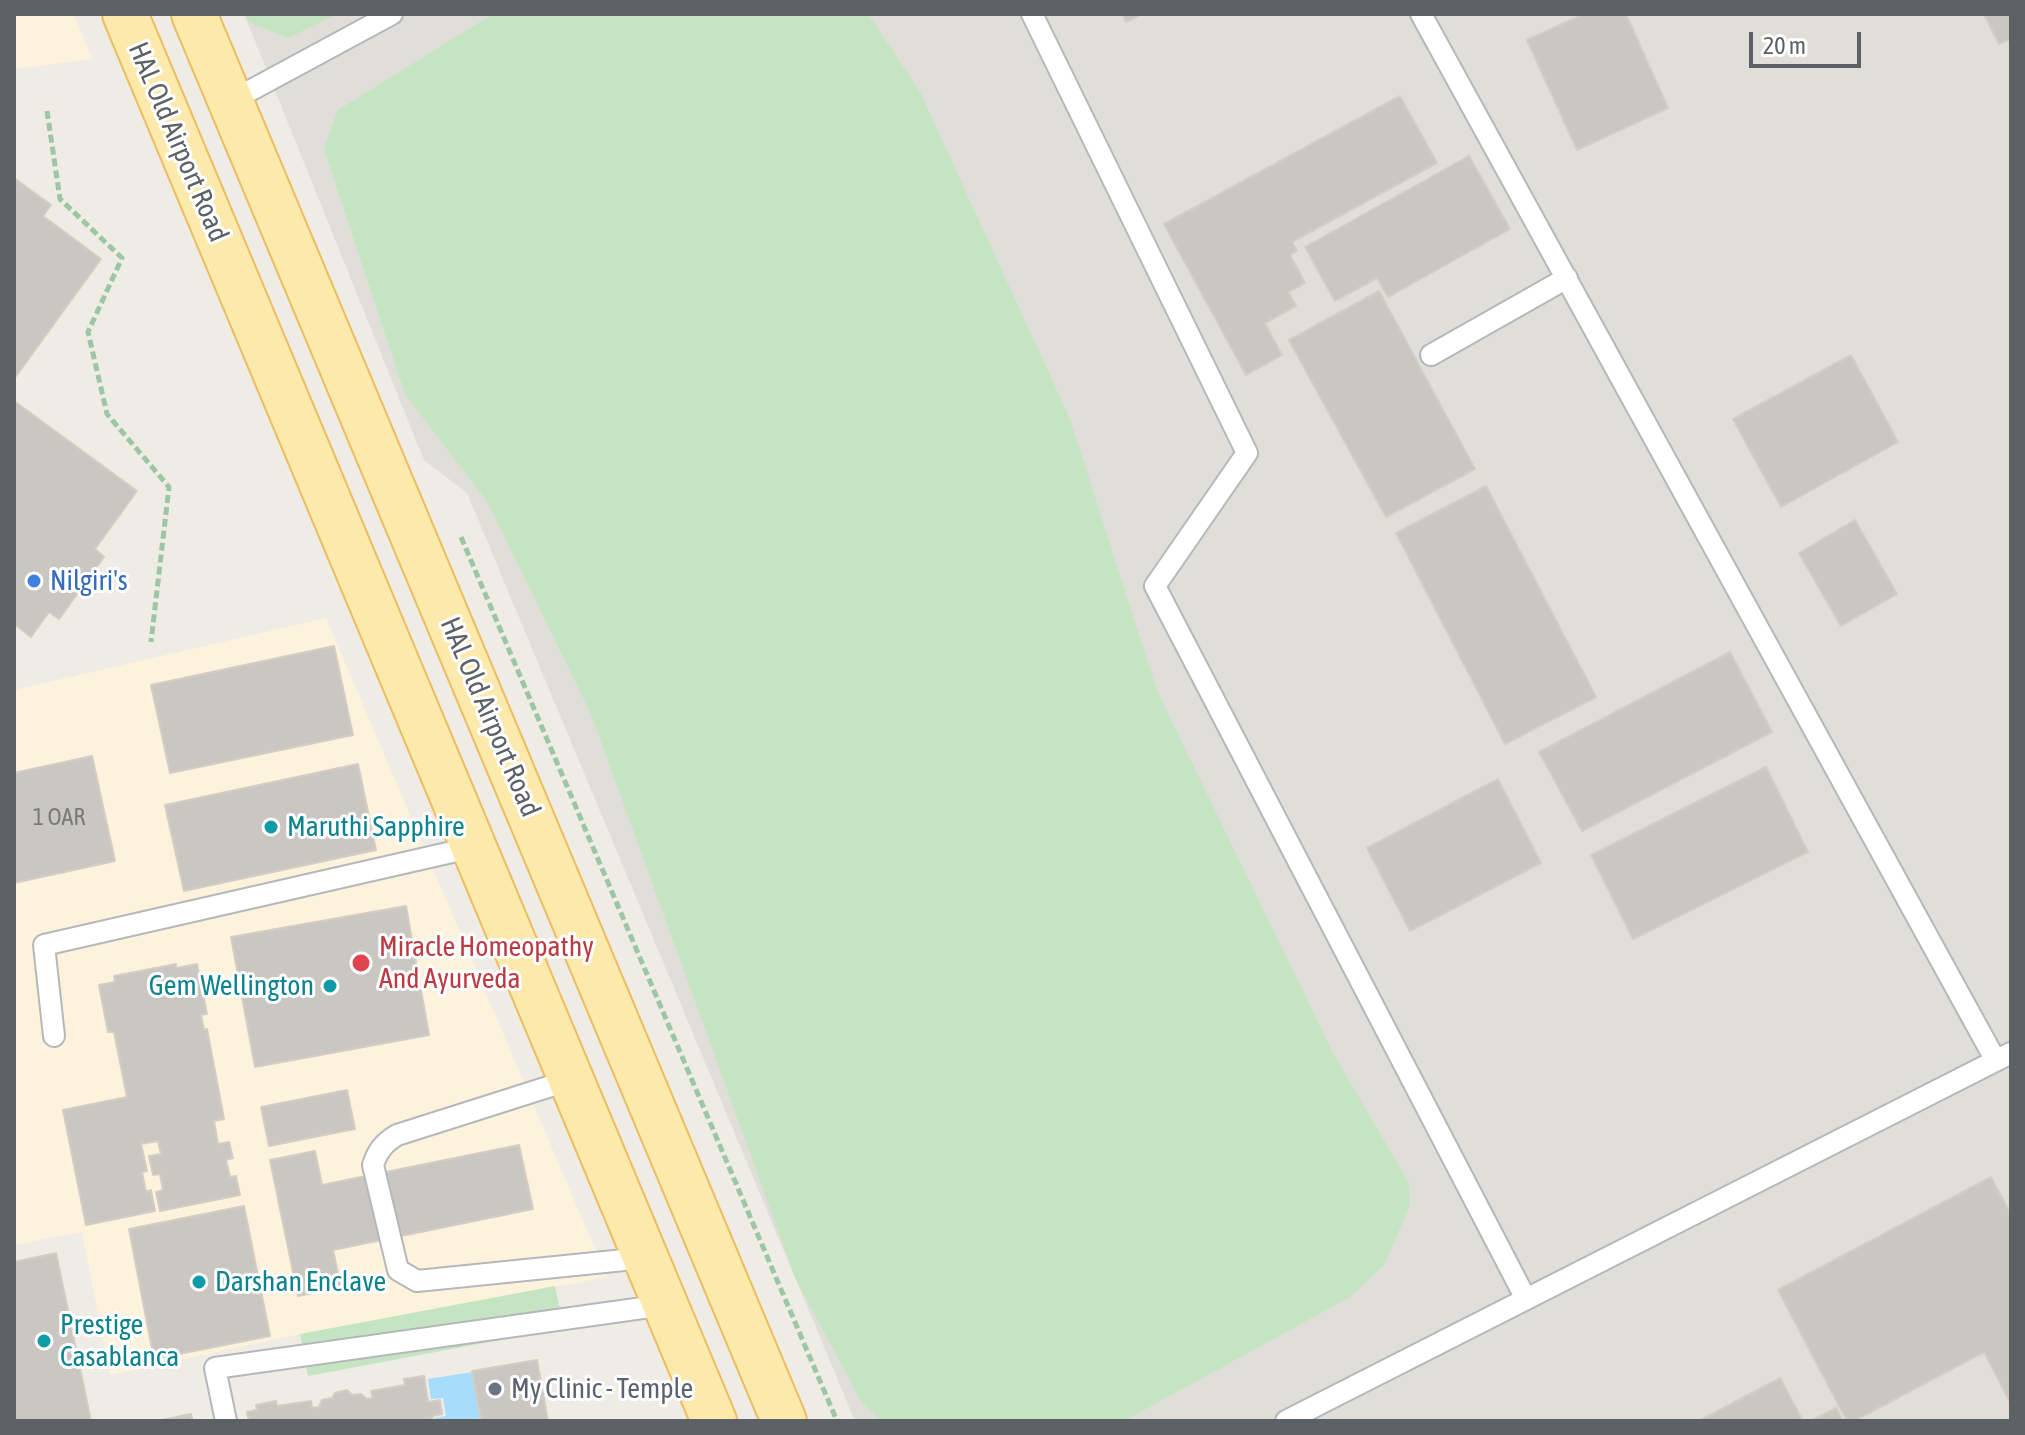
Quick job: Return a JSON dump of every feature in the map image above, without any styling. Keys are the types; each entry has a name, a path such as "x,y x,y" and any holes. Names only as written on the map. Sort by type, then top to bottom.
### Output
{"main road":[{"name":"HAL Old Airport Road","path":"125,14 714,1421"},
{"name":"HAL Old Airport Road","path":"194,14 784,1421"}],"lane":[{"path":"231,101 392,14"},
{"path":"1032,14 1247,453 1155,586 1526,1299"},
{"path":"1286,1421 2004,1057 1421,14"},
{"path":"1431,355 1567,278"},
{"path":"54,1036 44,945 474,847"},
{"path":"570,1080 397,1135 385,1143 377,1152 373,1165 398,1270 417,1281 644,1258"},
{"path":"226,1421 215,1368 664,1305"}],"path":[{"path":"47,111 60,199 122,258 88,332 107,414 169,487 151,642"},
{"path":"456,527 837,1421"}],"shaded area":[{"path":"14,14 74,14 92,59 14,69"},
{"path":"244,14 2011,14 2011,1421 855,1421 467,493 424,460"},
{"path":"326,618 607,1277 300,1334 110,1375 82,1232 14,1245 14,690"}],"green space":[{"path":"245,14 337,14 288,38 248,22"},
{"path":"493,14 868,14 920,92 1070,419 1157,691 1333,1053 1409,1183 1410,1205 1384,1265 1350,1297 1124,1421 881,1421 861,1401 796,1280 591,714 488,503 405,394 324,149 338,110"},
{"path":"555,1286 564,1328 308,1376 300,1334"}],"water":[{"path":"472,1372 480,1421 436,1421 435,1418 446,1416 443,1398 431,1399 428,1379"}],"building":[{"path":"1122,14 1142,14 1126,22"},
{"path":"1584,14 1626,14 1668,108 1577,150 1527,40"},
{"path":"1984,14 2011,14 2011,39 1999,44"},
{"path":"1400,96 1437,163 1292,242 1297,251 1290,255 1305,283 1288,292 1296,306 1265,323 1282,355 1246,375 1164,224"},
{"path":"1469,156 1510,229 1388,297 1377,278 1335,301 1305,247"},
{"path":"14,178 51,205 43,216 101,259 14,379"},
{"path":"1379,291 1475,469 1386,517 1289,340"},
{"path":"1851,355 1898,442 1781,507 1733,419"},
{"path":"14,401 137,491 95,549 104,557 59,619 49,612 31,637 14,624"},
{"path":"1486,486 1596,697 1505,744 1396,533"},
{"path":"1855,520 1897,594 1841,626 1799,553"},
{"path":"334,646 353,735 170,773 151,685"},
{"path":"1730,652 1772,732 1582,831 1539,752"},
{"path":"92,756 115,861 14,883 14,773"},
{"name":"Maruthi Sapphire","path":"358,764 376,850 184,891 165,805"},
{"path":"1766,767 1808,852 1633,939 1591,855"},
{"path":"1498,779 1541,863 1410,931 1367,848"},
{"name":"Gem Wellington","path":"406,906 429,1035 255,1067 231,937"},
{"path":"176,964 176,968 197,964 207,1014 201,1015 204,1030 207,1029 224,1119 214,1121 218,1144 229,1142 233,1158 226,1160 230,1177 236,1176 240,1195 160,1211 156,1192 163,1190 160,1174 153,1175 149,1156 161,1154 158,1141 141,1144 147,1171 142,1172 146,1192 151,1190 155,1211 86,1225 63,1110 127,1097 114,1032 108,1032 99,985 115,982 114,976"},
{"path":"347,1090 355,1129 269,1146 261,1107"},
{"path":"519,1145 533,1209 333,1250 341,1287 298,1296 270,1160 315,1151 322,1185"},
{"path":"1991,1177 2011,1215 2011,1404 1984,1352 1854,1421 1847,1421 1778,1290"},
{"name":"Darshan Enclave","path":"244,1206 270,1336 154,1359 129,1229"},
{"name":"Prestige Casablanca","path":"56,1253 91,1421 14,1421 14,1262"},
{"path":"537,1360 548,1421 481,1421 472,1371"},
{"path":"424,1376 428,1402 440,1400 442,1414 432,1416 433,1421 249,1421 247,1412 257,1410 256,1405 276,1401 277,1406 311,1401 312,1408 319,1407 322,1400 347,1390 352,1395 373,1398 371,1391 405,1385 404,1379"},
{"path":"1780,1378 1803,1421 1699,1421"},
{"path":"1836,1408 1843,1421 1811,1421"},
{"path":"191,1414 193,1421 157,1421"}],"place":[{"name":"Nilgiri's","path":"34,581"},
{"name":"Maruthi Sapphire","path":"271,827"},
{"name":"Miracle Homeopathy And Ayurveda","path":"361,963"},
{"name":"Gem Wellington","path":"330,986"},
{"name":"Darshan Enclave","path":"199,1282"},
{"name":"Prestige Casablanca","path":"44,1341"},
{"name":"My Clinic - Temple","path":"495,1389"}]}
